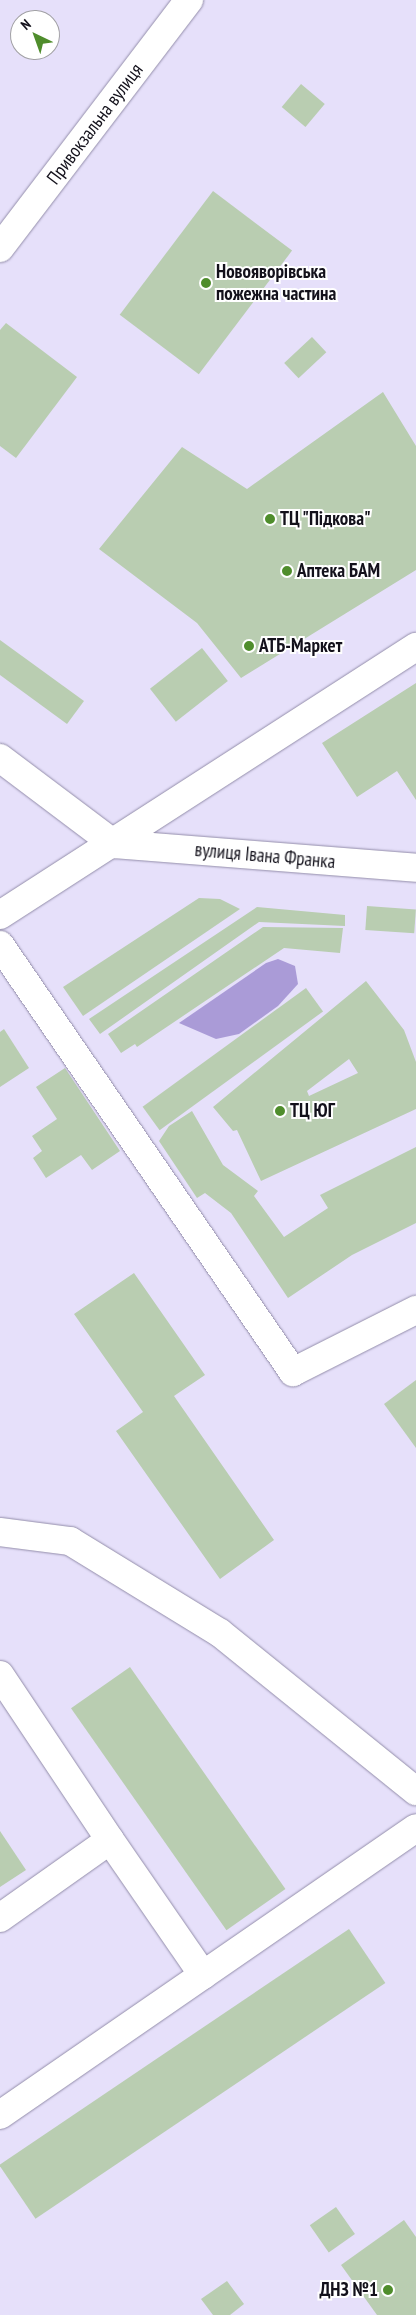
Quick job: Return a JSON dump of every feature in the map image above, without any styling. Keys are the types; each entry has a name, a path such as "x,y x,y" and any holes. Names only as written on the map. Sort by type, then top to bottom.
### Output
{"street":[{"name":"Привокзальна вулиця","path":"0,248 189,0"},
{"path":"0,915 114,844 416,647"},
{"path":"0,758 114,844"},
{"name":"вулиця Івана Франка","path":"114,844 416,868"},
{"path":"0,945 293,1372 416,1310"},
{"path":"0,1532 70,1541 220,1633 416,1791"},
{"path":"0,1675 203,1976"},
{"path":"0,2115 416,1828"},
{"path":"0,1918 110,1840"}],"shaded area":[{"path":"278,959 295,966 298,984 278,1006 239,1034 216,1039 179,1023 266,963"}],"building":[{"path":"301,84 325,104 305,127 282,107"},
{"name":"Новояворівська пожежна частина","path":"213,191 292,251 199,374 120,315"},
{"path":"6,323 77,377 16,458 0,446 0,330"},
{"path":"312,337 326,352 299,378 284,363"},
{"name":"ТЦ \"Підкова\"","path":"383,392 416,446 416,570 241,678 197,623 99,549 182,447 247,489"},
{"path":"0,640 84,701 67,724 0,675"},
{"path":"202,648 228,681 176,722 150,689"},
{"path":"416,683 416,800 397,771 357,797 322,743"},
{"path":"199,898 220,899 240,909 83,1016 63,987"},
{"path":"367,906 416,909 414,933 365,930"},
{"path":"257,907 345,915 345,926 259,922 100,1034 89,1019"},
{"path":"263,927 343,928 340,953 284,948 137,1047 135,1044 121,1053 108,1034"},
{"path":"366,981 404,1030 416,1062 416,1109 261,1181 237,1130 233,1131 213,1107","holes":["349,1059 358,1073 309,1096 307,1091"]},
{"path":"306,988 323,1011 160,1130 143,1107"},
{"path":"4,1029 29,1068 0,1087 0,1032"},
{"path":"65,1068 120,1151 92,1170 81,1155 46,1178 33,1158 42,1151 32,1136 57,1119 36,1087"},
{"path":"192,1111 223,1165 258,1191 254,1196 284,1237 328,1208 320,1195 416,1147 416,1223 352,1255 288,1298 231,1213 205,1193 197,1198 159,1141 169,1126"},
{"path":"134,1273 205,1375 174,1396 274,1540 220,1579 116,1431 143,1412 74,1314"},
{"path":"416,1380 416,1448 384,1404"},
{"path":"130,1667 285,1889 226,1930 71,1708"},
{"path":"0,1831 26,1870 0,1887"},
{"path":"349,1929 385,1983 35,2219 0,2164"},
{"path":"336,2207 355,2234 329,2252 310,2225"},
{"name":"ДНЗ №1","path":"404,2220 416,2237 416,2315 377,2315 341,2265"},
{"path":"227,2281 244,2304 230,2315 213,2315 201,2299"}],"place":[{"name":"Новояворівська пожежна частина","path":"206,283"},
{"name":"ТЦ \"Підкова\"","path":"270,519"},
{"name":"Аптека БАМ","path":"287,571"},
{"name":"АТБ-Маркет","path":"249,646"},
{"name":"ТЦ ЮГ","path":"280,1111"},
{"name":"ДНЗ №1","path":"388,2290"}]}
